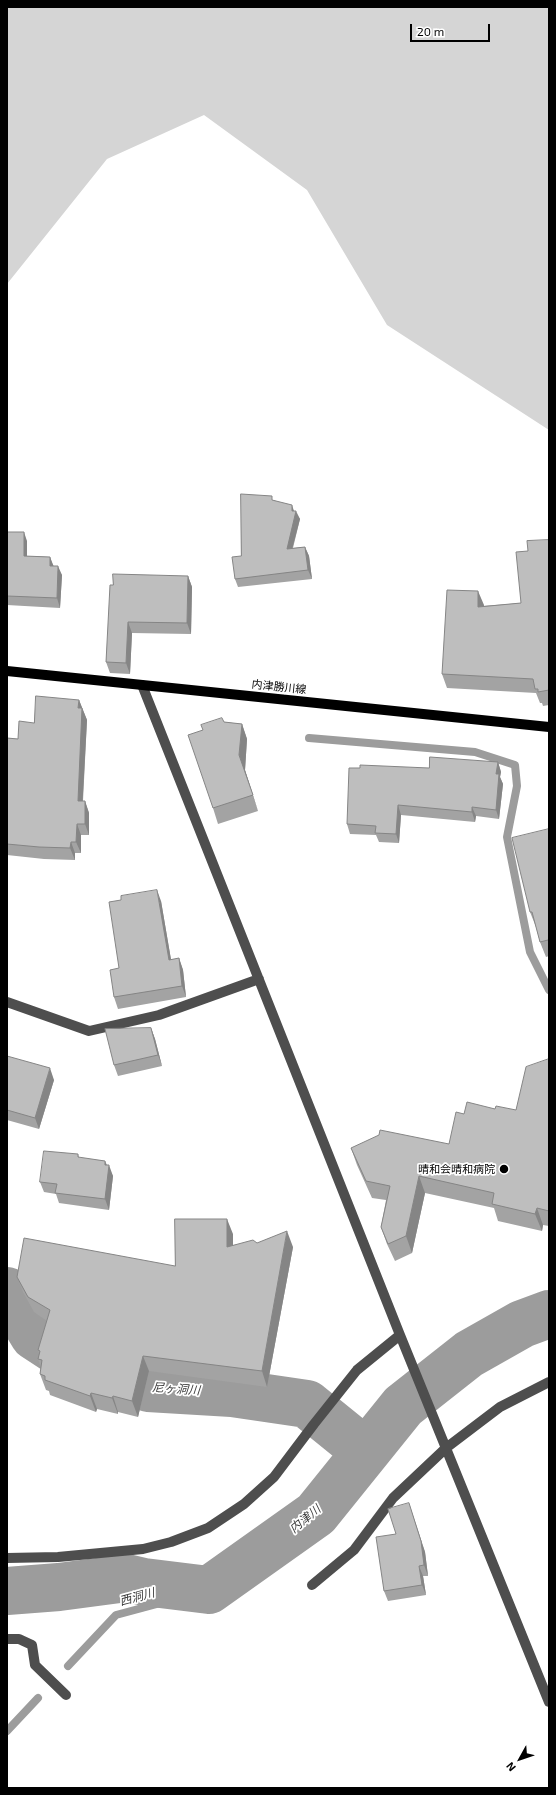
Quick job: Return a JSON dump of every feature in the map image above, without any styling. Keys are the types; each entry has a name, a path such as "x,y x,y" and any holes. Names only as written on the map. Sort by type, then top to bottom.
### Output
{"main road":[{"name":"内津勝川線","path":"7,671 549,728"}],"street":[{"path":"142,685 400,1335 549,1702"},
{"path":"7,1002 89,1031 159,1015 259,979"},
{"path":"7,1558 58,1557 143,1549 171,1542 208,1528 244,1504 274,1477 357,1370 400,1335"},
{"path":"312,1585 354,1550 393,1498 446,1448 500,1407 549,1382"},
{"path":"7,1639 19,1639 32,1645 35,1665 66,1695"}],"shaded area":[{"path":"7,7 549,7 549,430 387,325 307,190 204,115 107,159 7,284"}],"building":[{"path":"241,494 272,496 272,500 292,505 292,511 296,511 287,549 305,547 308,570 235,579 232,557 241,556"},
{"path":"7,532 24,532 24,556 50,557 50,566 58,566 57,598 7,596"},
{"path":"549,540 549,690 538,692 538,689 535,689 533,679 442,674 447,590 478,591 478,607 521,603 516,552 528,551 527,541"},
{"path":"113,574 188,576 187,623 128,622 126,663 106,662 110,585 113,585"},
{"path":"36,696 79,700 78,708 82,708 78,801 85,801 85,824 77,824 76,842 71,842 70,848 7,844 7,738 18,739 19,721 34,723"},
{"path":"222,718 224,722 242,724 239,755 253,795 213,808 188,735 203,730 201,725"},
{"path":"430,757 498,762 496,774 499,774 496,810 472,807 472,812 398,805 396,834 375,833 376,826 347,824 349,768 360,768 360,765 429,768"},
{"path":"549,829 549,942 548,940 540,942 532,912 530,912 512,838"},
{"path":"157,890 169,960 179,958 182,986 114,997 110,970 119,968 109,902 121,900 121,896"},
{"path":"151,1028 158,1055 114,1065 105,1029"},
{"path":"7,1056 50,1068 35,1118 7,1110"},
{"path":"549,1059 549,1211 537,1208 535,1214 492,1204 494,1193 419,1176 406,1236 388,1244 381,1227 390,1186 366,1181 351,1148 379,1135 380,1130 449,1144 456,1112 464,1114 467,1102 495,1109 496,1106 516,1110 526,1067"},
{"path":"44,1151 78,1154 78,1157 105,1161 105,1165 109,1165 105,1199 55,1193 57,1184 40,1182"},
{"path":"175,1219 227,1219 227,1247 253,1240 257,1243 287,1231 262,1371 143,1356 132,1401 113,1396 112,1398 91,1393 90,1396 45,1380 45,1376 40,1374 42,1360 38,1359 40,1351 38,1350 50,1310 28,1297 17,1277 24,1238 175,1266"},
{"path":"409,1503 421,1541 424,1565 419,1566 422,1585 384,1591 376,1537 396,1534 388,1509"}],"waterway":[{"path":"309,738 475,752 515,765 517,786 507,837 530,952 549,990"},
{"name":"尼ヶ洞川","path":"7,1291 34,1336 63,1355 148,1388 232,1393 307,1404 365,1451"},
{"name":"内津川","path":"7,1591 59,1587 127,1578 144,1582 209,1590 316,1514 403,1406 469,1354 522,1324 549,1314"},
{"name":"西洞川","path":"68,1666 116,1615 209,1590"},
{"name":"西洞川","path":"7,1731 38,1698"}],"place":[{"name":"晴和会晴和病院","path":"504,1169"}]}
